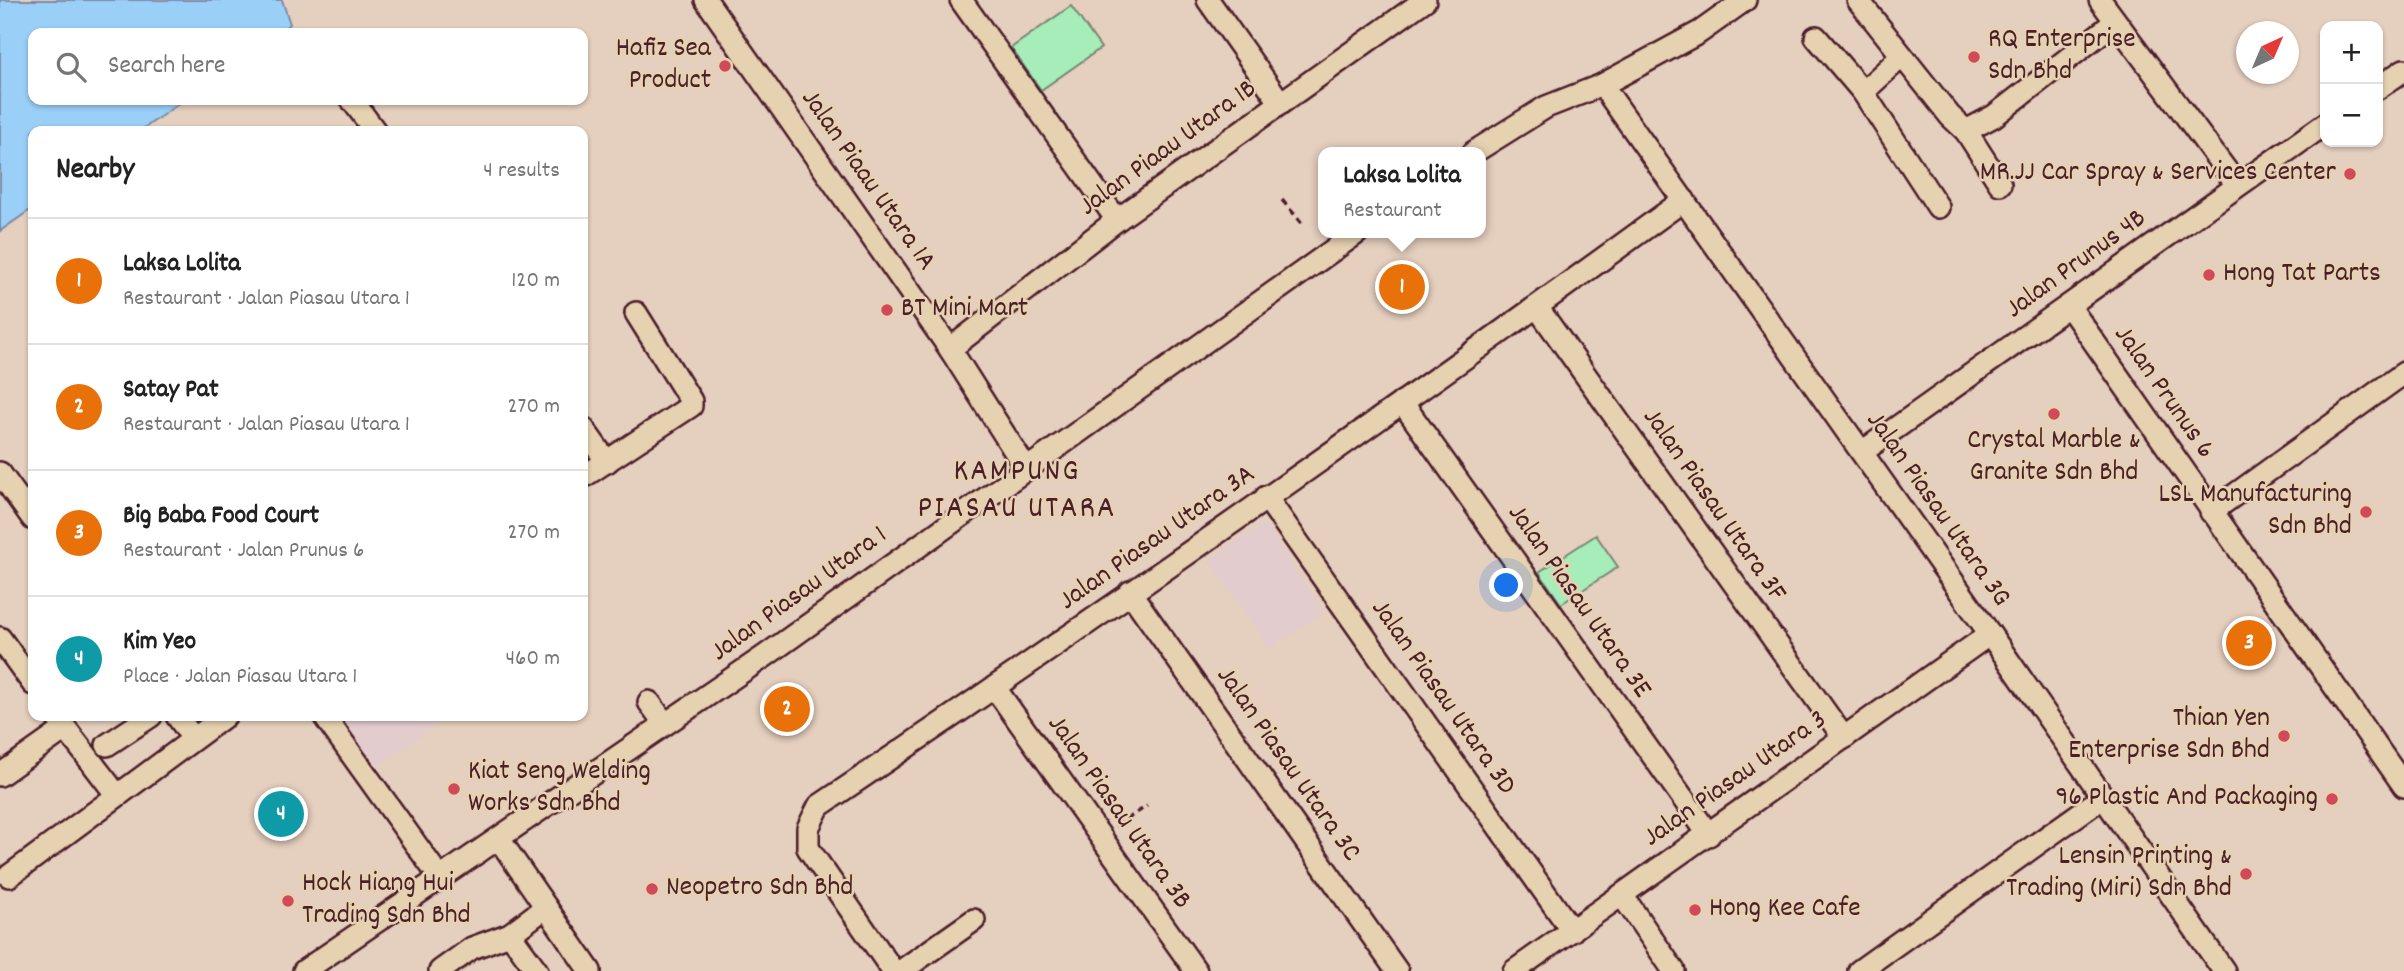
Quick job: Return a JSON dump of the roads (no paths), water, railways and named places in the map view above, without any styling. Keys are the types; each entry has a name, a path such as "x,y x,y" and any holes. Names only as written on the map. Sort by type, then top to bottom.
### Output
{"street":[{"name":"Jalan Piaau Utara 1A","path":"706,0 950,349 1026,467"},
{"path":"961,0 1118,220"},
{"path":"1208,0 1280,102"},
{"name":"Jalan Piaau Utara 1B","path":"950,349 1118,220 1425,0"},
{"path":"1482,147 1546,107 1602,85 1700,32 1745,0"},
{"path":"1858,0 1966,131 2000,184"},
{"path":"2100,0 2237,185"},
{"path":"1966,131 1994,116 2115,22"},
{"path":"1816,37 1863,92 1938,207"},
{"path":"1863,92 1902,56"},
{"path":"2383,85 2404,70"},
{"name":"Jalan Piasau Utara 3G","path":"1602,85 1990,634 2224,971"},
{"path":"356,105 370,126"},
{"name":"Jalan Prunus 4B","path":"1862,452 2320,127"},
{"name":"Jalan Piasau Utara 3A","path":"893,971 808,848 808,828 819,806 995,688 1537,307 1684,200"},
{"name":"Jalan Piasau Utara 1","path":"304,971 665,724 1350,238"},
{"name":"Jalan Prunus 6","path":"2069,306 2404,786"},
{"name":"Jalan Piasau Utara 3F","path":"1537,307 1844,738"},
{"path":"588,474 691,406 691,401 635,313"},
{"path":"2211,512 2404,373"},
{"name":"Jalan Piasau Utara 3E","path":"1402,402 1709,835"},
{"path":"588,435 607,462"},
{"path":"0,473 28,512"},
{"name":"Jalan Piasau Utara 3D","path":"1266,497 1572,930"},
{"name":"Jalan Piasau Utara 3C","path":"1130,592 1397,971"},
{"name":"Jalan Piasau Utara 3","path":"1514,971 1990,634"},
{"path":"0,638 28,677"},
{"name":"Jalan Piasau Utara 3B","path":"995,688 1195,971"},
{"path":"649,702 665,724"},
{"path":"107,745 144,721"},
{"path":"181,721 194,738"},
{"path":"9,876 116,794 218,721"},
{"path":"328,721 440,877"},
{"path":"0,775 61,722 116,794"},
{"path":"1859,971 2103,797"},
{"path":"499,839 590,971"},
{"path":"1622,895 1674,971"},
{"path":"440,971 472,948 510,934 546,907"},
{"path":"901,971 974,920"},
{"path":"510,934 537,971"}],"water":[{"path":"0,0 282,0 290,24 284,28 28,28 28,105 177,105 147,126 28,126 28,211 0,231"}],"place":[{"name":"RQ Enterprise Sdn Bhd","path":"1974,57"},
{"name":"Hafiz Sea Product","path":"725,66"},
{"name":"MR.JJ Car Spray & Services Center","path":"2350,174"},
{"name":"Hong Tat Parts","path":"2209,275"},
{"name":"Laksa Lolita","path":"1402,287"},
{"name":"BT Mini Mart","path":"887,310"},
{"name":"Crystal Marble & Granite Sdn Bhd","path":"2054,414"},
{"name":"LSL Manufacturing Sdn Bhd","path":"2366,512"},
{"name":"Big Baba Food Court","path":"2249,643"},
{"name":"Satay Pat","path":"787,709"},
{"name":"Thian Yen Enterprise Sdn Bhd","path":"2284,736"},
{"name":"Kiat Seng Welding Works Sdn Bhd","path":"454,789"},
{"name":"96 Plastic And Packaging","path":"2332,799"},
{"name":"Kim Yeo","path":"281,814"},
{"name":"Lensin Printing & Trading (Miri) Sdn Bhd","path":"2246,874"},
{"name":"Neopetro Sdn Bhd","path":"652,889"},
{"name":"Hock Hiang Hui Trading Sdn Bhd","path":"288,901"},
{"name":"Hong Kee Cafe","path":"1695,910"}],"district":[{"name":"KAMPUNG PIASAU UTARA","path":"1017,492"}]}
